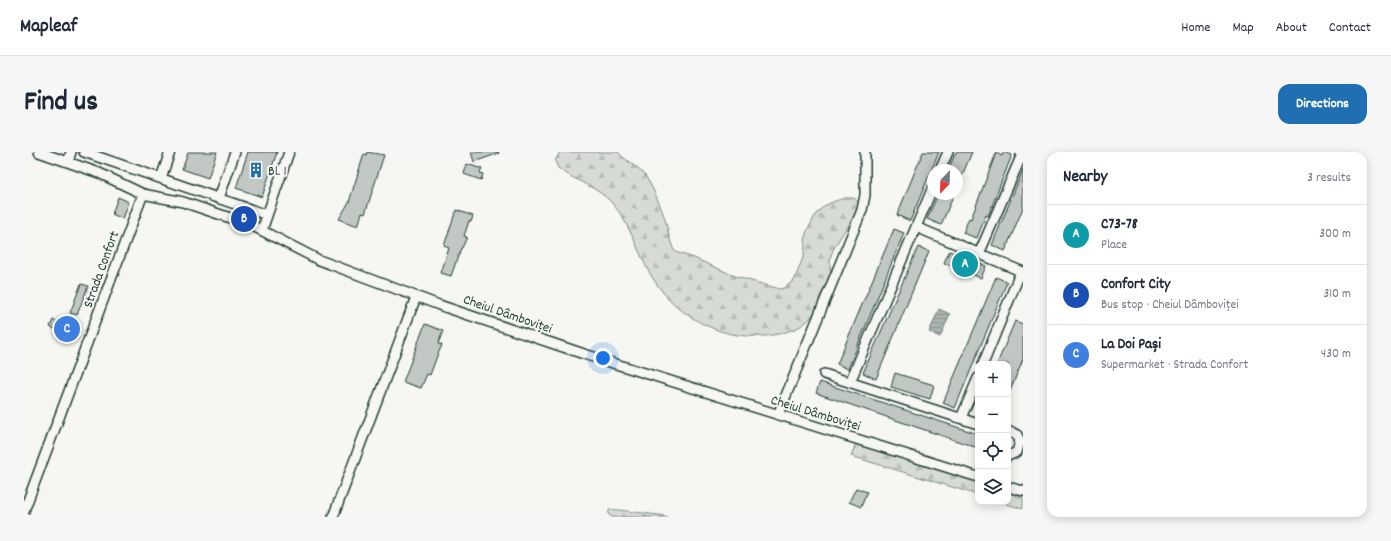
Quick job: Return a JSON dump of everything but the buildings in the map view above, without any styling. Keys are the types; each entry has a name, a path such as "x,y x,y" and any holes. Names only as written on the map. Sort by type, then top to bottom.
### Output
{"street":[{"name":"Cheiul Dâmboviței","path":"39,152 103,175 143,194 198,207 262,230 319,260 416,297 584,354 975,476"},
{"path":"68,162 71,152"},
{"path":"84,152 110,156 161,178 267,215"},
{"path":"161,178 170,152"},
{"path":"219,198 235,152"},
{"path":"262,230 289,152"},
{"path":"778,415 862,210 865,195 865,152"},
{"path":"943,164 948,152"},
{"path":"979,254 1023,152"},
{"name":"Strada Confort","path":"24,511 143,194"},
{"path":"850,382 927,200"},
{"path":"916,227 1022,272 985,361"},
{"path":"333,517 416,297"},
{"path":"824,374 975,423"},
{"path":"961,418 975,385"},
{"path":"1011,431 1015,432 1021,438 1019,449 1011,455"},
{"path":"1011,488 1023,492"}],"green space":[{"path":"560,152 618,152 643,173 649,182 662,212 675,252 694,258 737,277 780,289 794,281 804,255 806,233 816,214 824,206 845,198 854,198 857,200 858,207 856,213 832,253 830,261 830,281 819,305 812,316 804,324 792,330 771,335 749,336 728,333 708,326 690,316 673,303 659,287 647,268 619,211 607,198 593,188 558,168 555,161"},
{"path":"856,443 975,480 975,494 851,456"},
{"path":"1011,491 1023,495 1023,509 1010,505"},
{"path":"610,509 667,517 612,517 608,514"}],"shaded area":[{"path":"939,309 950,314 940,337 929,332"}],"place":[{"name":"Bl. 1","path":"256,170"},
{"name":"Confort City","path":"244,219"},
{"name":"C73-78","path":"965,264"},
{"name":"La Doi Pași","path":"67,329"}]}
